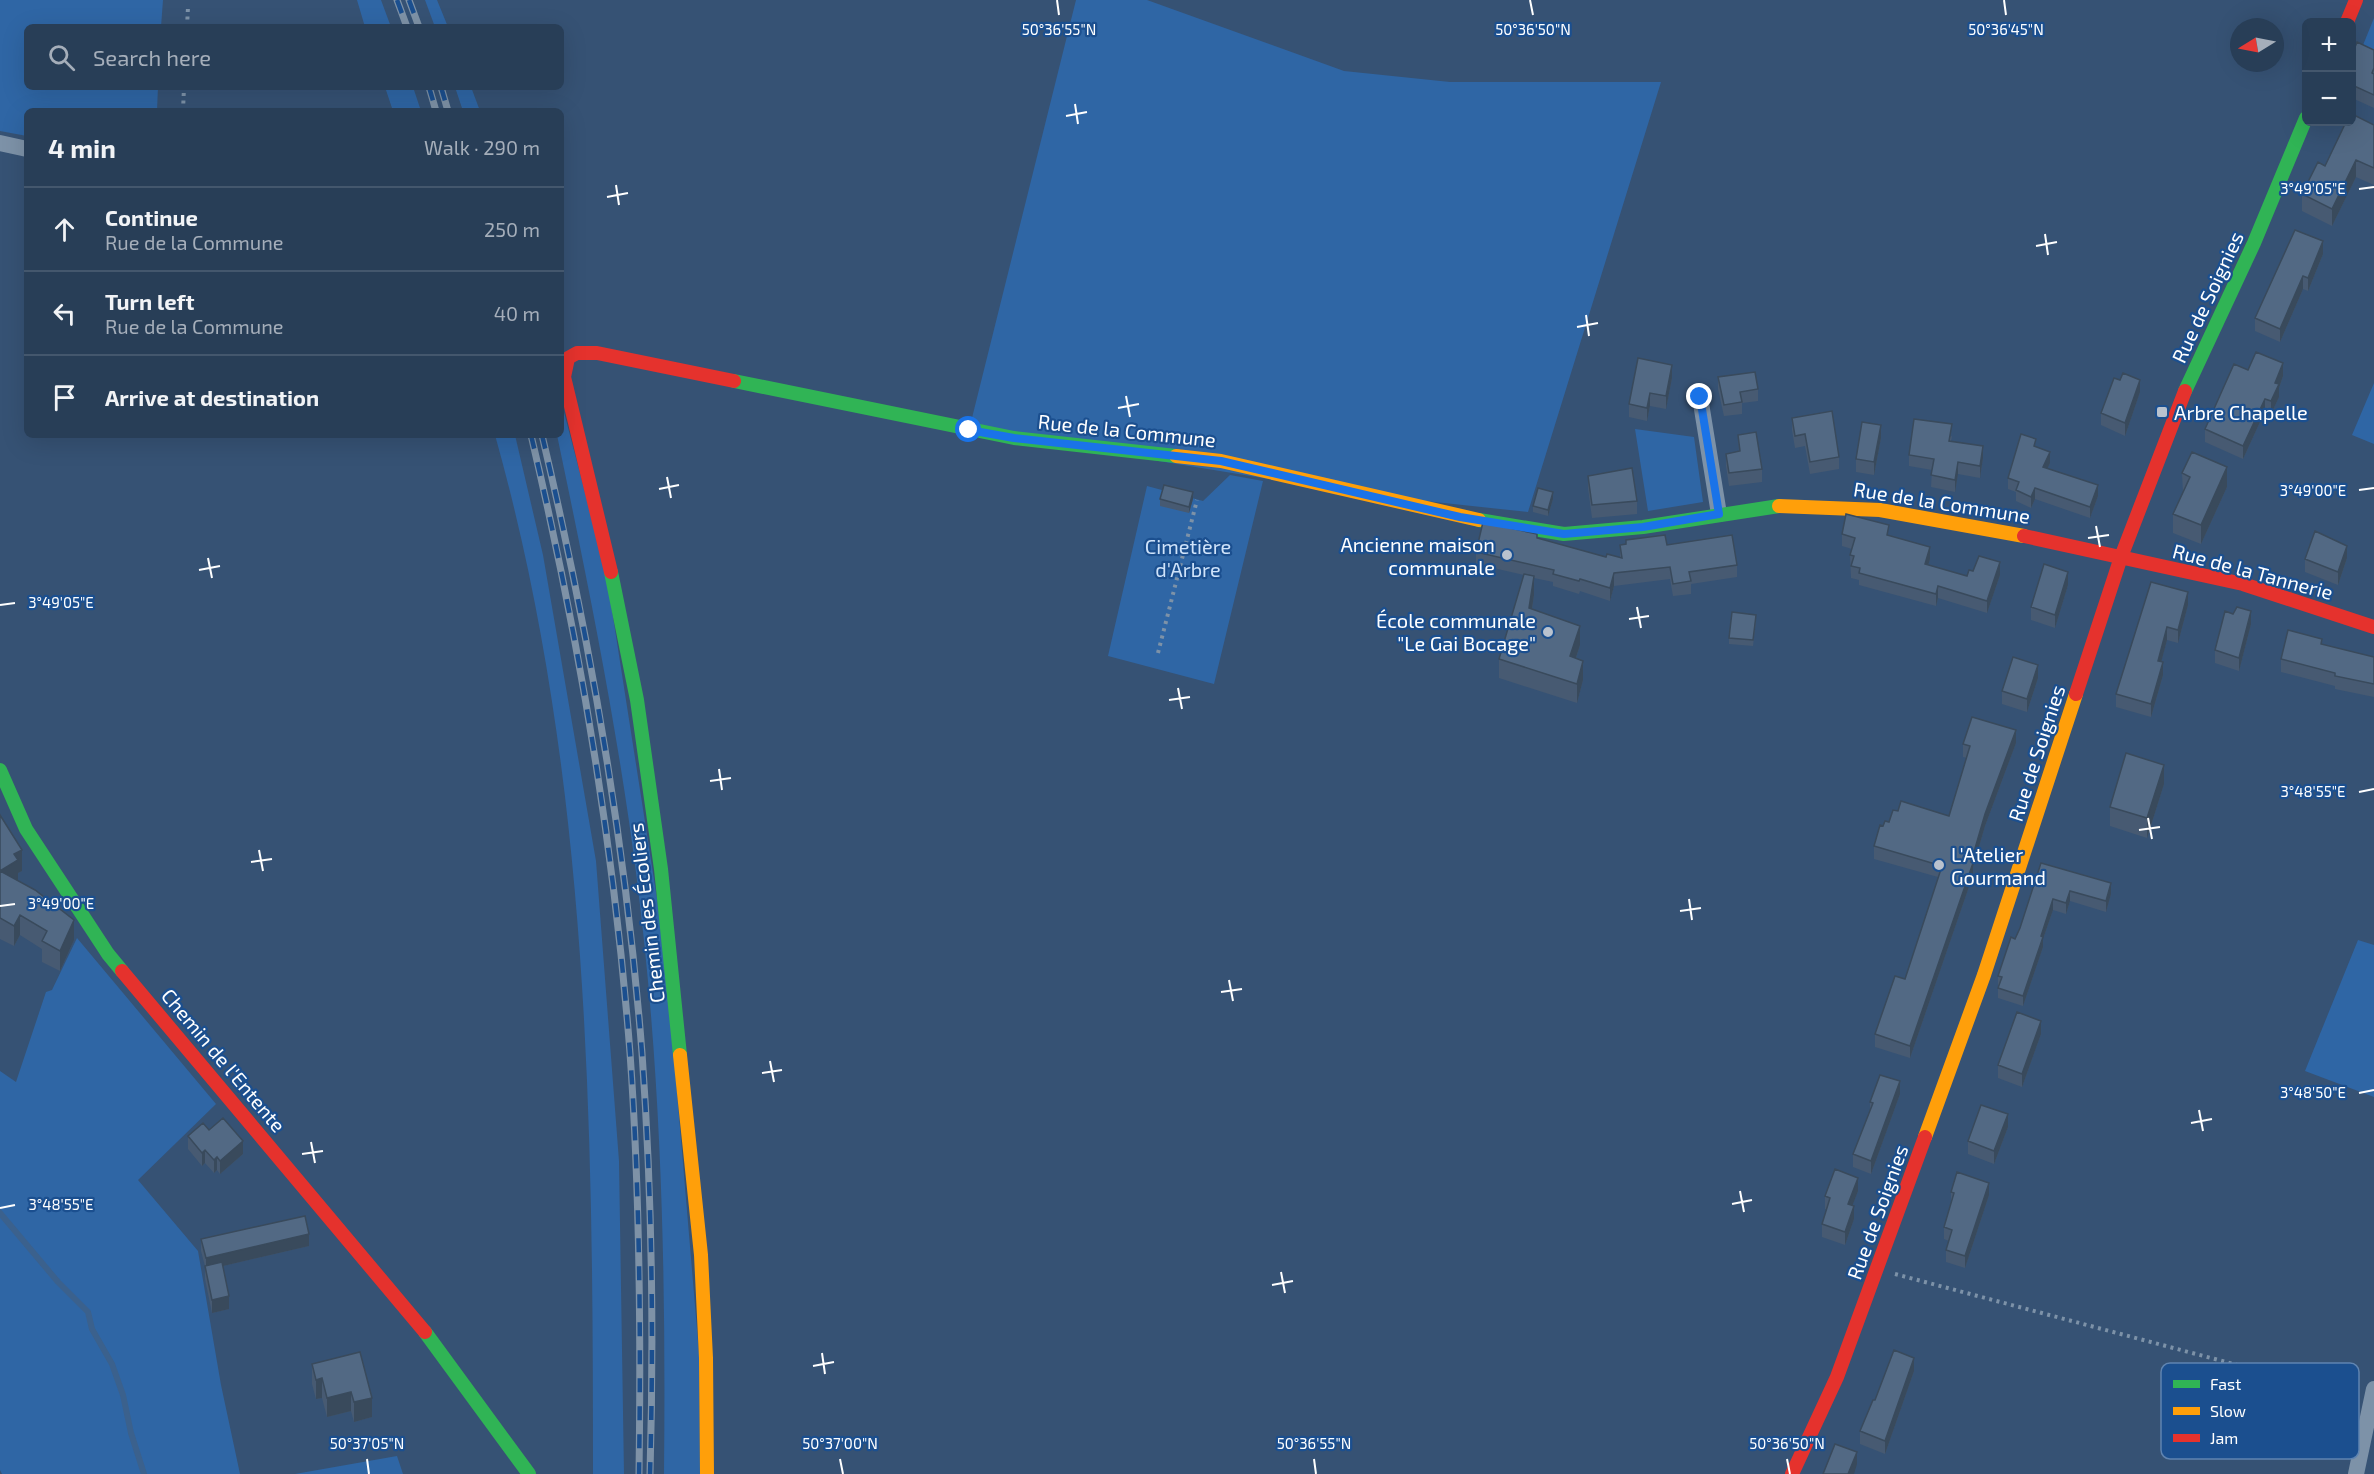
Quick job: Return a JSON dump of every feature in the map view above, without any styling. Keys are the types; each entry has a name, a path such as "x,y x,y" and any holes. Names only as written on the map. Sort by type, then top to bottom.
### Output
{"street":[{"path":"2349,18 2356,0"},
{"name":"Rue de Soignies","path":"1791,1474 1837,1377 1984,975 2121,557 2184,393 2254,243 2304,126"},
{"path":"0,143 24,148"},
{"name":"Rue de la Commune","path":"568,356 576,352 597,353 1014,438 1221,461 1440,513 1529,530 1564,534 1608,531 1782,506 1859,507 2040,539 2121,557"},
{"name":"Chemin des Écoliers","path":"568,356 564,377 608,558 637,700 661,869 701,1255 706,1358 707,1474"},
{"path":"1700,397 1719,514"},
{"name":"Rue de la Tannerie","path":"2121,557 2242,584 2374,627"},
{"name":"Chemin de l'Entente","path":"0,770 26,829 108,954 433,1341 529,1474"},
{"path":"2356,1474 2373,1395"}],"path":[{"path":"187,24 188,7"},
{"path":"183,108 184,90"},
{"path":"1158,653 1197,500"},
{"path":"1876,1269 2247,1363"}],"green space":[{"path":"0,0 163,0 161,24 24,24 24,90 158,90 157,108 24,108 24,135 0,131"},
{"path":"357,0 381,0 390,24 364,24"},
{"path":"425,0 437,0 447,24 434,24"},
{"path":"1076,0 1147,0 1344,71 1450,82 1661,82 1528,512 1360,494 969,430"},
{"path":"2374,18 2374,60 2359,55"},
{"path":"386,90 414,90 420,108 392,108"},
{"path":"456,90 472,90 479,108 462,108"},
{"path":"2374,383 2374,444 2352,435"},
{"path":"564,412 606,572 665,950 699,1353 700,1474 664,1474 663,1251 652,1028 629,824 612,712 558,438 564,438"},
{"path":"1635,429 1694,437 1703,502 1648,511"},
{"path":"496,438 516,438 543,555 596,861 619,1161 624,1474 593,1474 591,1212 580,951 568,821 550,691 526,562"},
{"name":"Cimetière d'Arbre","path":"1230,475 1263,481 1214,684 1108,656 1147,486 1203,501"},
{"path":"77,938 216,1104 138,1180 198,1251 221,1385 240,1474 2,1474 0,1470 0,1071 16,1082 46,992 52,990"},
{"path":"2358,940 2374,945 2374,1097 2305,1071"},
{"path":"397,1456 403,1474 295,1474"}],"building":[{"path":"2357,42 2374,50 2372,73 2374,74 2374,95 2356,87"},
{"path":"2356,116 2374,125 2374,168 2356,160 2332,209 2302,194 2318,162 2325,166 2344,126 2356,126"},
{"path":"2295,230 2323,241 2308,278 2303,276 2280,329 2255,318"},
{"path":"2256,352 2283,363 2275,383 2279,384 2271,401 2265,399 2243,446 2205,429 2234,364 2248,370"},
{"path":"1638,358 1672,365 1666,396 1650,393 1647,408 1629,404"},
{"path":"1755,372 1758,389 1740,392 1742,402 1724,405 1718,377"},
{"path":"2123,373 2140,380 2125,423 2101,413 2114,378 2120,380"},
{"path":"1832,411 1839,457 1810,462 1805,434 1795,436 1792,418"},
{"path":"1914,419 1952,424 1949,441 1983,446 1980,466 1958,462 1955,480 1931,475 1934,459 1909,455"},
{"path":"1862,422 1881,425 1874,462 1856,459"},
{"path":"1756,432 1762,469 1729,473 1726,454 1740,451 1738,435"},
{"path":"2021,434 2036,439 2034,446 2050,452 2043,467 2098,485 2090,507 2035,488 2031,497 2016,490 2019,482 2008,478"},
{"path":"2192,452 2227,467 2201,525 2173,514 2190,477 2182,473"},
{"path":"1632,468 1637,501 1592,505 1588,476"},
{"path":"1164,485 1193,492 1189,507 1160,499"},
{"path":"1538,488 1553,492 1548,510 1533,506"},
{"path":"1846,514 1889,525 1887,535 1930,547 1925,564 1967,576 1969,570 1973,571 1979,556 2000,562 1987,601 1938,586 1936,594 1859,573 1860,568 1851,566 1854,556 1850,555 1855,538 1842,534"},
{"path":"1483,522 1537,534 1537,538 1606,557 1607,554 1622,558 1620,545 1626,544 1626,540 1665,535 1667,545 1732,535 1737,565 1689,572 1691,581 1673,584 1670,567 1614,573 1610,588 1553,574 1554,570 1476,552"},
{"path":"2315,531 2347,546 2338,572 2305,559"},
{"path":"2044,564 2068,572 2055,615 2031,607"},
{"path":"1524,574 1534,576 1529,608 1580,626 1570,656 1583,661 1577,684 1499,659"},
{"path":"2151,582 2188,592 2178,630 2167,627 2158,661 2163,662 2151,704 2116,694"},
{"path":"2237,607 2251,611 2239,658 2215,650 2225,611 2233,614"},
{"path":"1732,612 1756,615 1753,640 1729,638"},
{"path":"2288,630 2322,639 2321,644 2374,657 2374,684 2335,676 2335,673 2281,659"},
{"path":"2013,657 2038,665 2027,699 2002,691"},
{"path":"1972,717 2016,730 1985,814 1971,862 1973,863 1910,1046 1875,1034 1895,976 1905,979 1942,866 1874,846 1880,825 1883,826 1885,821 1889,822 1893,810 1898,811 1901,801 1949,816 1970,746 1963,744"},
{"path":"2126,753 2164,765 2147,818 2110,807"},
{"path":"0,815 22,850 14,854 18,860 0,871"},
{"path":"2041,863 2111,883 2106,901 2070,891 2066,903 2053,899 2023,996 1998,988 2002,977 1998,976 2011,937 2015,939 2020,928"},
{"path":"0,871 35,890 74,920 60,951 42,941 47,931 20,915 14,926 0,918"},
{"path":"2017,1012 2041,1021 2022,1074 1998,1065"},
{"path":"1880,1075 1900,1081 1871,1161 1853,1154 1873,1103 1870,1102"},
{"path":"1981,1105 2008,1114 1994,1151 1968,1141"},
{"path":"223,1118 243,1141 220,1161 217,1157 214,1160 205,1150 202,1153 188,1136 203,1123 209,1130"},
{"path":"1835,1169 1858,1178 1848,1204 1854,1206 1845,1232 1822,1224 1830,1198 1825,1196"},
{"path":"1957,1172 1989,1183 1965,1256 1946,1250 1952,1230 1944,1227 1954,1193 1951,1192"},
{"path":"305,1216 309,1234 206,1258 201,1239"},
{"path":"222,1262 229,1296 212,1300 205,1266"},
{"path":"1894,1350 1914,1358 1885,1441 1860,1431 1873,1400 1875,1400"},
{"path":"360,1352 372,1398 354,1402 351,1392 327,1398 322,1378 316,1380 312,1364"},
{"path":"1835,1444 1857,1452 1848,1474 1823,1474"}],"waterway":[{"path":"0,1213 58,1282 88,1312 92,1329 112,1364 123,1395 131,1433 144,1474"}],"railway":[{"path":"397,0 406,24"},
{"path":"409,0 418,24"},
{"path":"430,90 435,108"},
{"path":"442,90 447,108"},
{"path":"532,438 579,665 615,897 630,1053 638,1211 639,1474"},
{"path":"543,438 591,665 616,820 635,975 642,1053 650,1211 652,1316 650,1474"}],"traffic: fast":[{"path":"2185,391 2254,243 2303,126"},
{"path":"734,381 1014,438 1176,456"},
{"path":"1479,520 1564,534 1643,527 1779,506"},
{"path":"611,572 637,700 661,869 680,1055"},
{"path":"0,770 26,829 108,954 122,971"},
{"path":"425,1332 529,1474"}],"traffic: slow":[{"path":"1176,456 1221,461 1479,520"},
{"path":"1779,506 1880,510 2024,536"},
{"path":"1925,1137 1984,975 2076,694"},
{"path":"680,1055 701,1255 706,1358 707,1474"}],"traffic: jam":[{"path":"2349,18 2356,0"},
{"path":"611,572 564,377 568,358 577,353 597,353 734,381"},
{"path":"2076,694 2121,557 2185,391"},
{"path":"2024,536 2243,584 2374,627"},
{"path":"122,971 425,1332"},
{"path":"1792,1474 1837,1377 1925,1137"}],"place":[{"name":"Arbre Chapelle","path":"2162,412"},
{"name":"Ancienne maison communale","path":"1507,555"},
{"name":"École communale \"Le Gai Bocage\"","path":"1548,632"},
{"name":"L'Atelier Gourmand","path":"1939,865"}],"route":[{"path":"969,430 1014,438 1221,461 1460,517 1564,534 1643,527 1719,514 1700,397"}]}
